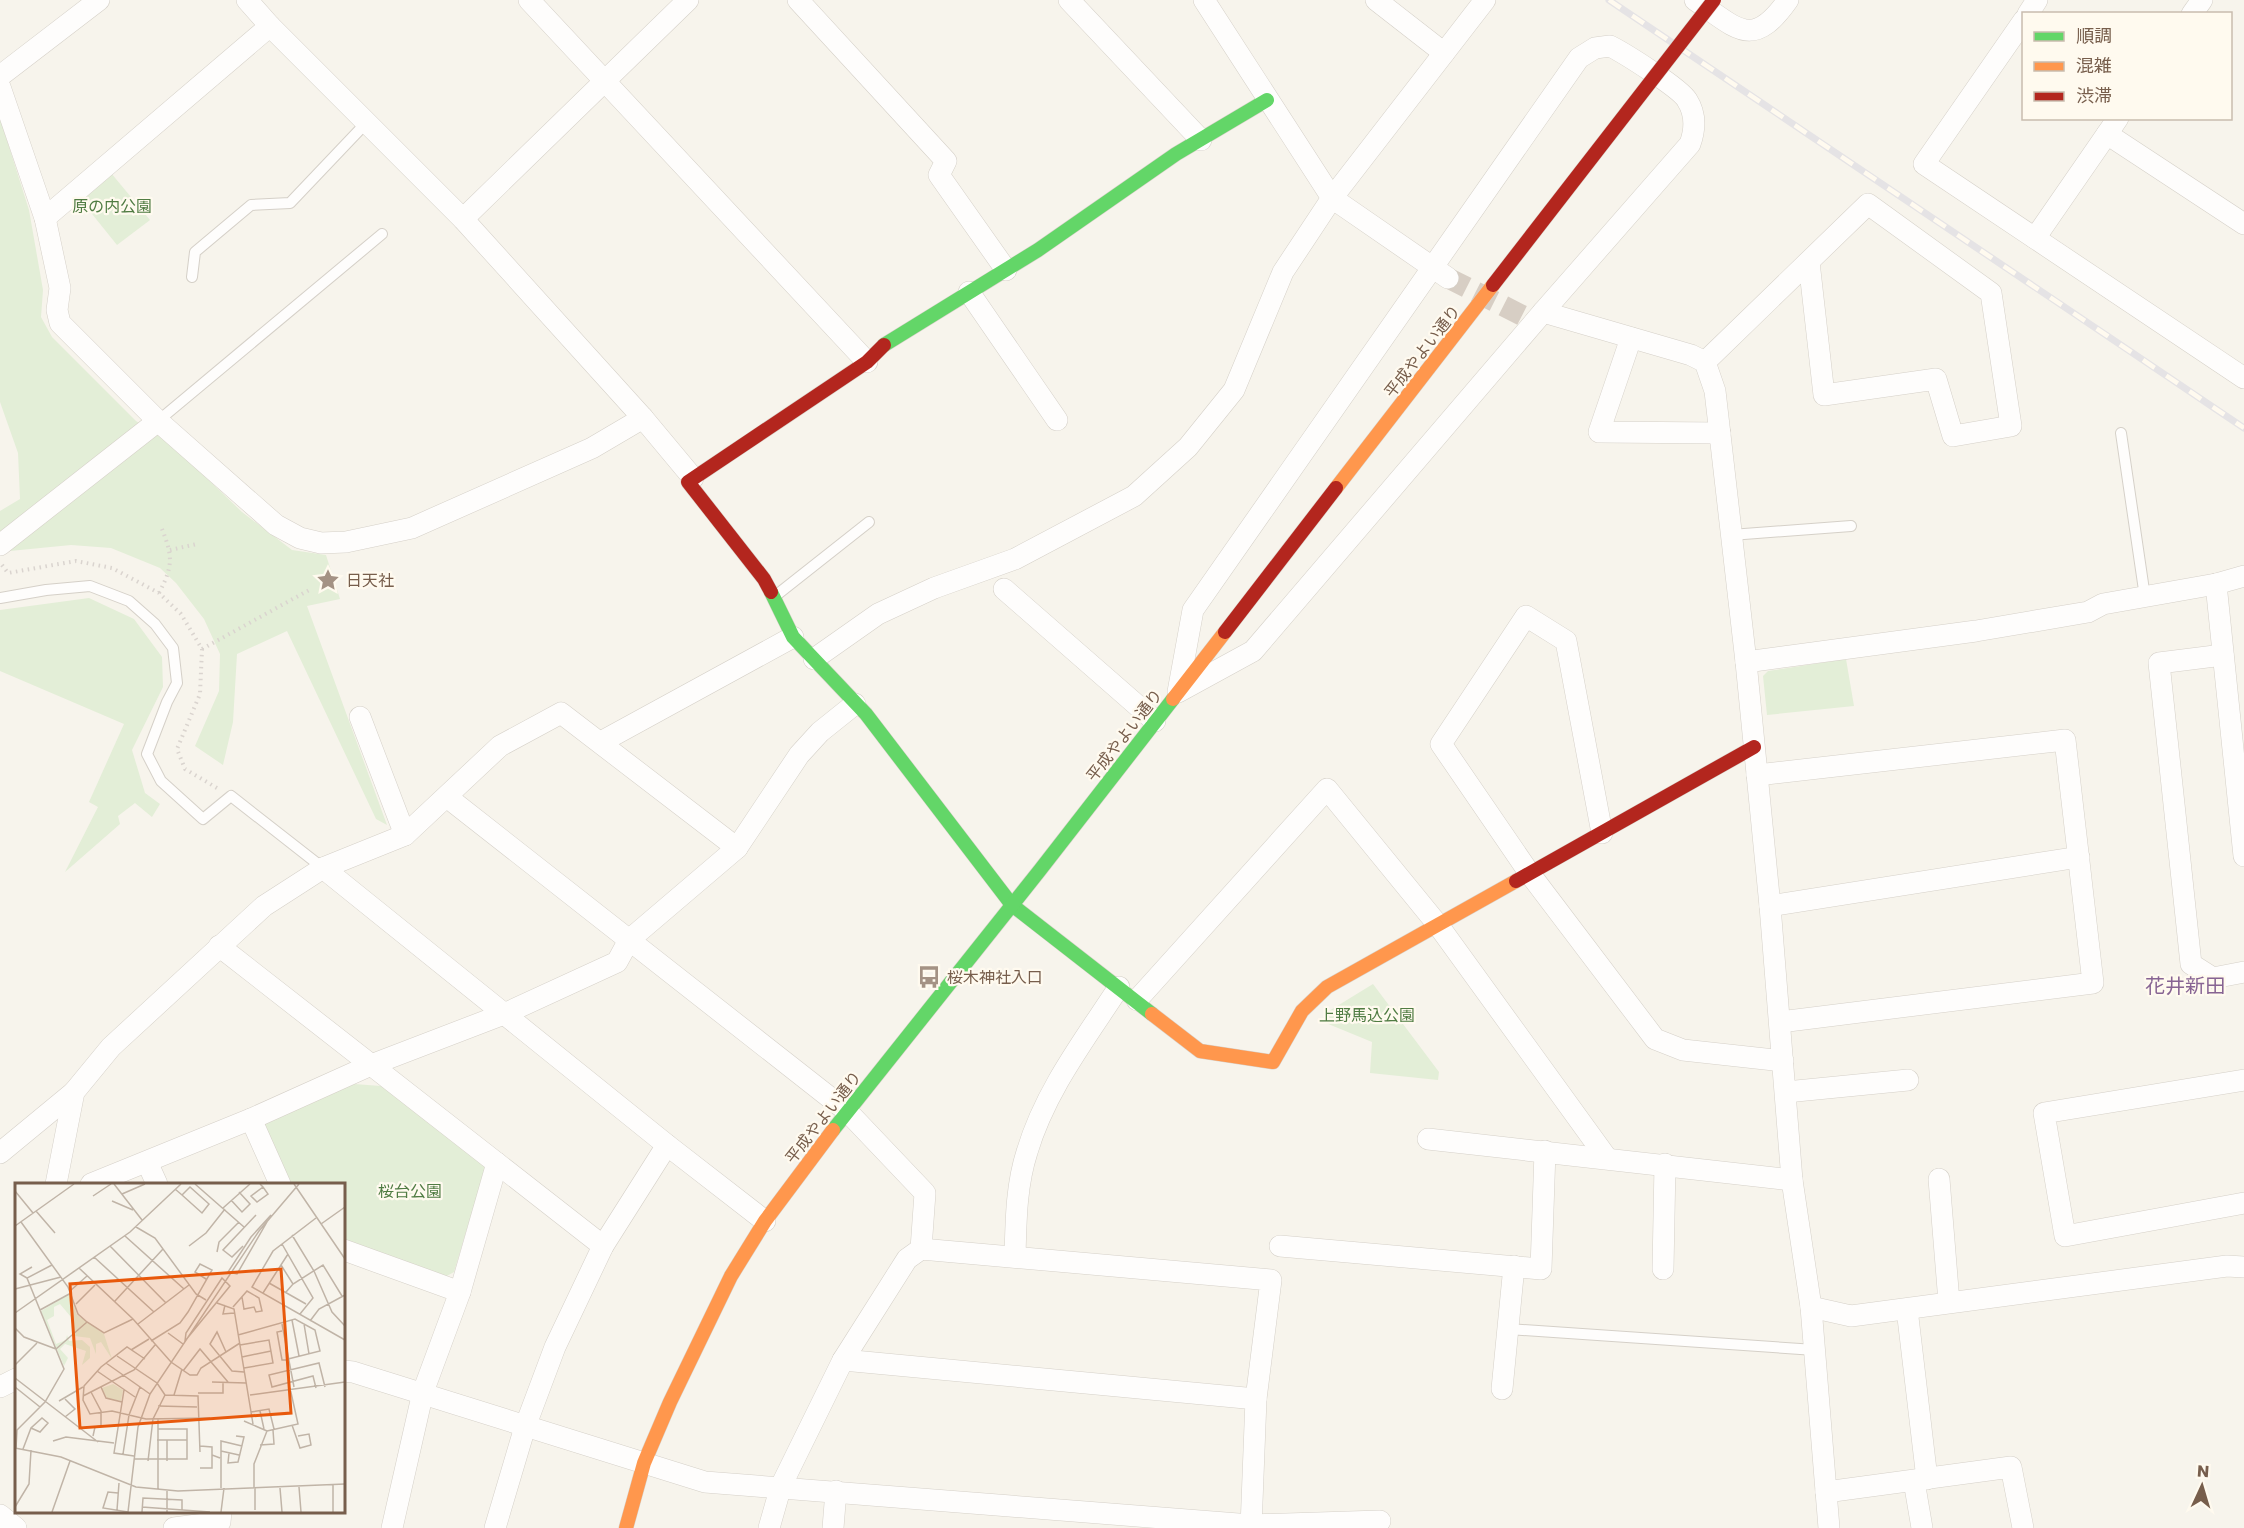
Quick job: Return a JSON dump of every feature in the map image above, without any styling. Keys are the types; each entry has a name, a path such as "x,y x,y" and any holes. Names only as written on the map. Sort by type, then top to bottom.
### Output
{"street":[{"path":"99,0 1,88 45,218 60,288 57,310 60,323 158,422 276,525 300,538 321,543 346,542 412,528 592,448 643,418"},
{"path":"247,0 270,26 463,219 643,418 693,478"},
{"path":"529,0 867,362"},
{"path":"463,219 603,80 688,0"},
{"path":"798,0 946,160 939,175 1006,270"},
{"path":"1069,0 1201,140"},
{"path":"1204,0 1332,198 1441,273"},
{"path":"1376,0 1444,53"},
{"path":"814,659 878,614 934,588 1015,559 1134,496 1188,447 1234,390 1283,272 1332,198 1485,0"},
{"path":"1695,0 1738,29 1754,31 1769,24 1788,0"},
{"name":"平成やよい通り","path":"626,1528 645,1463 695,1347 731,1276 765,1221 847,1111 1012,905 1714,0"},
{"path":"2022,23 1924,164 2244,378"},
{"path":"45,218 270,26"},
{"path":"1610,46 1627,54 1686,99 1695,130 1690,144 1253,651 1178,692 1193,610 1441,273 1578,58 1595,48 1610,46"},
{"path":"1267,100 1176,154 1038,250 888,340 867,362 688,482 764,579 794,637 866,714 1012,905 1200,1051 1273,1062 1302,1011 1327,987 1754,747"},
{"path":"2035,238 2112,126 2244,224"},
{"path":"1705,362 1868,204 1991,293 2011,426 1953,436 1936,379 1824,395 1809,262"},
{"path":"969,292 1057,420"},
{"path":"1543,312 1691,355 1705,362 1715,391 1746,662 1770,906 1792,1180 1811,1307 1829,1528"},
{"path":"1631,338 1599,432 1720,433"},
{"path":"0,545 158,422"},
{"path":"1746,662 2054,618 2088,612 2103,604 2216,584 2244,576"},
{"path":"2216,584 2244,856"},
{"path":"1004,589 1155,721"},
{"path":"1602,833 1566,641 1526,616 1441,744 1530,874 1655,1039 1683,1050 1783,1061"},
{"path":"601,742 794,637"},
{"path":"2223,655 2159,663 2191,964 2213,978 2244,972"},
{"path":"96,1183 251,1119 371,1065 504,1014 617,962 629,940 736,848 799,755 820,732 855,704"},
{"path":"0,1153 74,1092 111,1047 264,906 323,868 405,835 500,746 561,713 736,848"},
{"path":"360,717 405,835"},
{"path":"1757,775 2065,741 2093,983 1780,1022"},
{"path":"1137,1000 1327,789 1438,925 1606,1157"},
{"path":"447,797 847,1111 925,1193 921,1249"},
{"path":"1770,906 2079,857"},
{"path":"323,868 765,1221"},
{"path":"219,946 603,1246"},
{"path":"1015,1257 1018,1193 1026,1152 1052,1090 1119,987"},
{"path":"1786,1092 1908,1080"},
{"path":"2244,1080 2044,1113 2065,1236 2244,1203"},
{"path":"56,1183 74,1092"},
{"path":"251,1119 279,1183"},
{"path":"1428,1139 1606,1157 1792,1180"},
{"path":"495,1528 525,1426 555,1347 603,1246 667,1145"},
{"path":"1280,1246 1541,1269 1545,1151"},
{"path":"147,1162 156,1183"},
{"path":"392,1528 423,1392 460,1292 497,1163"},
{"path":"1664,1269 1665,1164"},
{"path":"1939,1179 1949,1302"},
{"path":"769,1528 781,1486 843,1360 907,1259 921,1249 1271,1280 1256,1399 1251,1526"},
{"path":"345,1250 460,1292"},
{"path":"1502,1389 1514,1266"},
{"path":"1811,1307 1851,1316 2227,1266 2244,1267"},
{"path":"1907,1309 1922,1528"},
{"path":"843,1360 1256,1399"},
{"path":"345,1371 423,1392 705,1482 781,1486 1251,1526 1380,1521"},
{"path":"0,1387 15,1380"},
{"path":"1826,1492 2011,1467 2023,1528"},
{"path":"832,1528 836,1491"},
{"path":"174,1528 220,1522 221,1513"},
{"path":"0,1515 16,1528"}],"lane":[{"path":"192,278 195,252 251,205 290,202 367,122"},
{"path":"158,422 382,234"},
{"path":"2121,433 2145,597"},
{"path":"773,597 869,522"},
{"path":"1731,535 1851,526"},
{"path":"0,598 46,590 90,586 129,601 155,624 173,648 177,683 167,702 147,754 161,781 203,819 231,796 323,868"},
{"path":"1508,1329 1815,1350"}],"path":[{"path":"159,593 168,575 170,550 162,529"},
{"path":"170,550 196,544"},
{"path":"0,562 8,573 76,561 112,568 159,593 181,614 202,649 200,694 177,749 185,769 231,796"},
{"path":"202,649 311,589"}],"green space":[{"path":"0,118 29,210 43,290 41,317 52,337 136,421 167,440 242,512 292,550 326,555 340,599 307,606 387,825 376,819 287,631 237,654 233,722 223,765 195,746 219,691 220,654 204,619 176,583 160,568 111,548 71,545 10,551 0,533 0,511 20,499 18,453 0,402"},
{"name":"原の内公園","path":"111,173 150,220 117,245 80,199"},
{"path":"89,598 134,619 162,657 163,687 132,750 145,793 160,804 152,817 135,803 118,816 120,824 65,872 98,807 89,802 124,724 0,671 0,610"},
{"path":"1846,659 1854,706 1767,715 1763,676 1768,671"},
{"name":"上野馬込公園","path":"1373,984 1439,1072 1438,1080 1370,1073 1372,1042 1321,1021 1329,1011"},
{"name":"桜台公園","path":"354,1084 381,1086 486,1165 454,1272 445,1277 345,1244 345,1183 287,1183 261,1122"}],"tunnel":[{"path":"1448,278 1535,322"}],"railway":[{"path":"1609,0 2244,428"}],"traffic: fast":[{"path":"884,345 1038,250 1176,154 1267,100"},
{"path":"771,592 793,637 866,714 1012,905 1152,1014"},
{"path":"833,1130 1173,699"}],"traffic: slow":[{"path":"1336,488 1493,285"},
{"path":"1173,699 1225,632"},
{"path":"1152,1014 1200,1051 1273,1062 1302,1011 1327,987 1516,881"},
{"path":"626,1528 644,1463 670,1402 731,1276 765,1221 833,1130"}],"traffic: jam":[{"path":"1493,285 1714,0"},
{"path":"771,592 764,579 688,482 867,362 884,345"},
{"path":"1225,632 1336,488"},
{"path":"1516,881 1754,747"}],"place":[{"name":"日天社","path":"328,580"},
{"name":"桜木神社入口","path":"929,977"}],"district":[{"name":"花井新田","path":"2185,986"}]}
